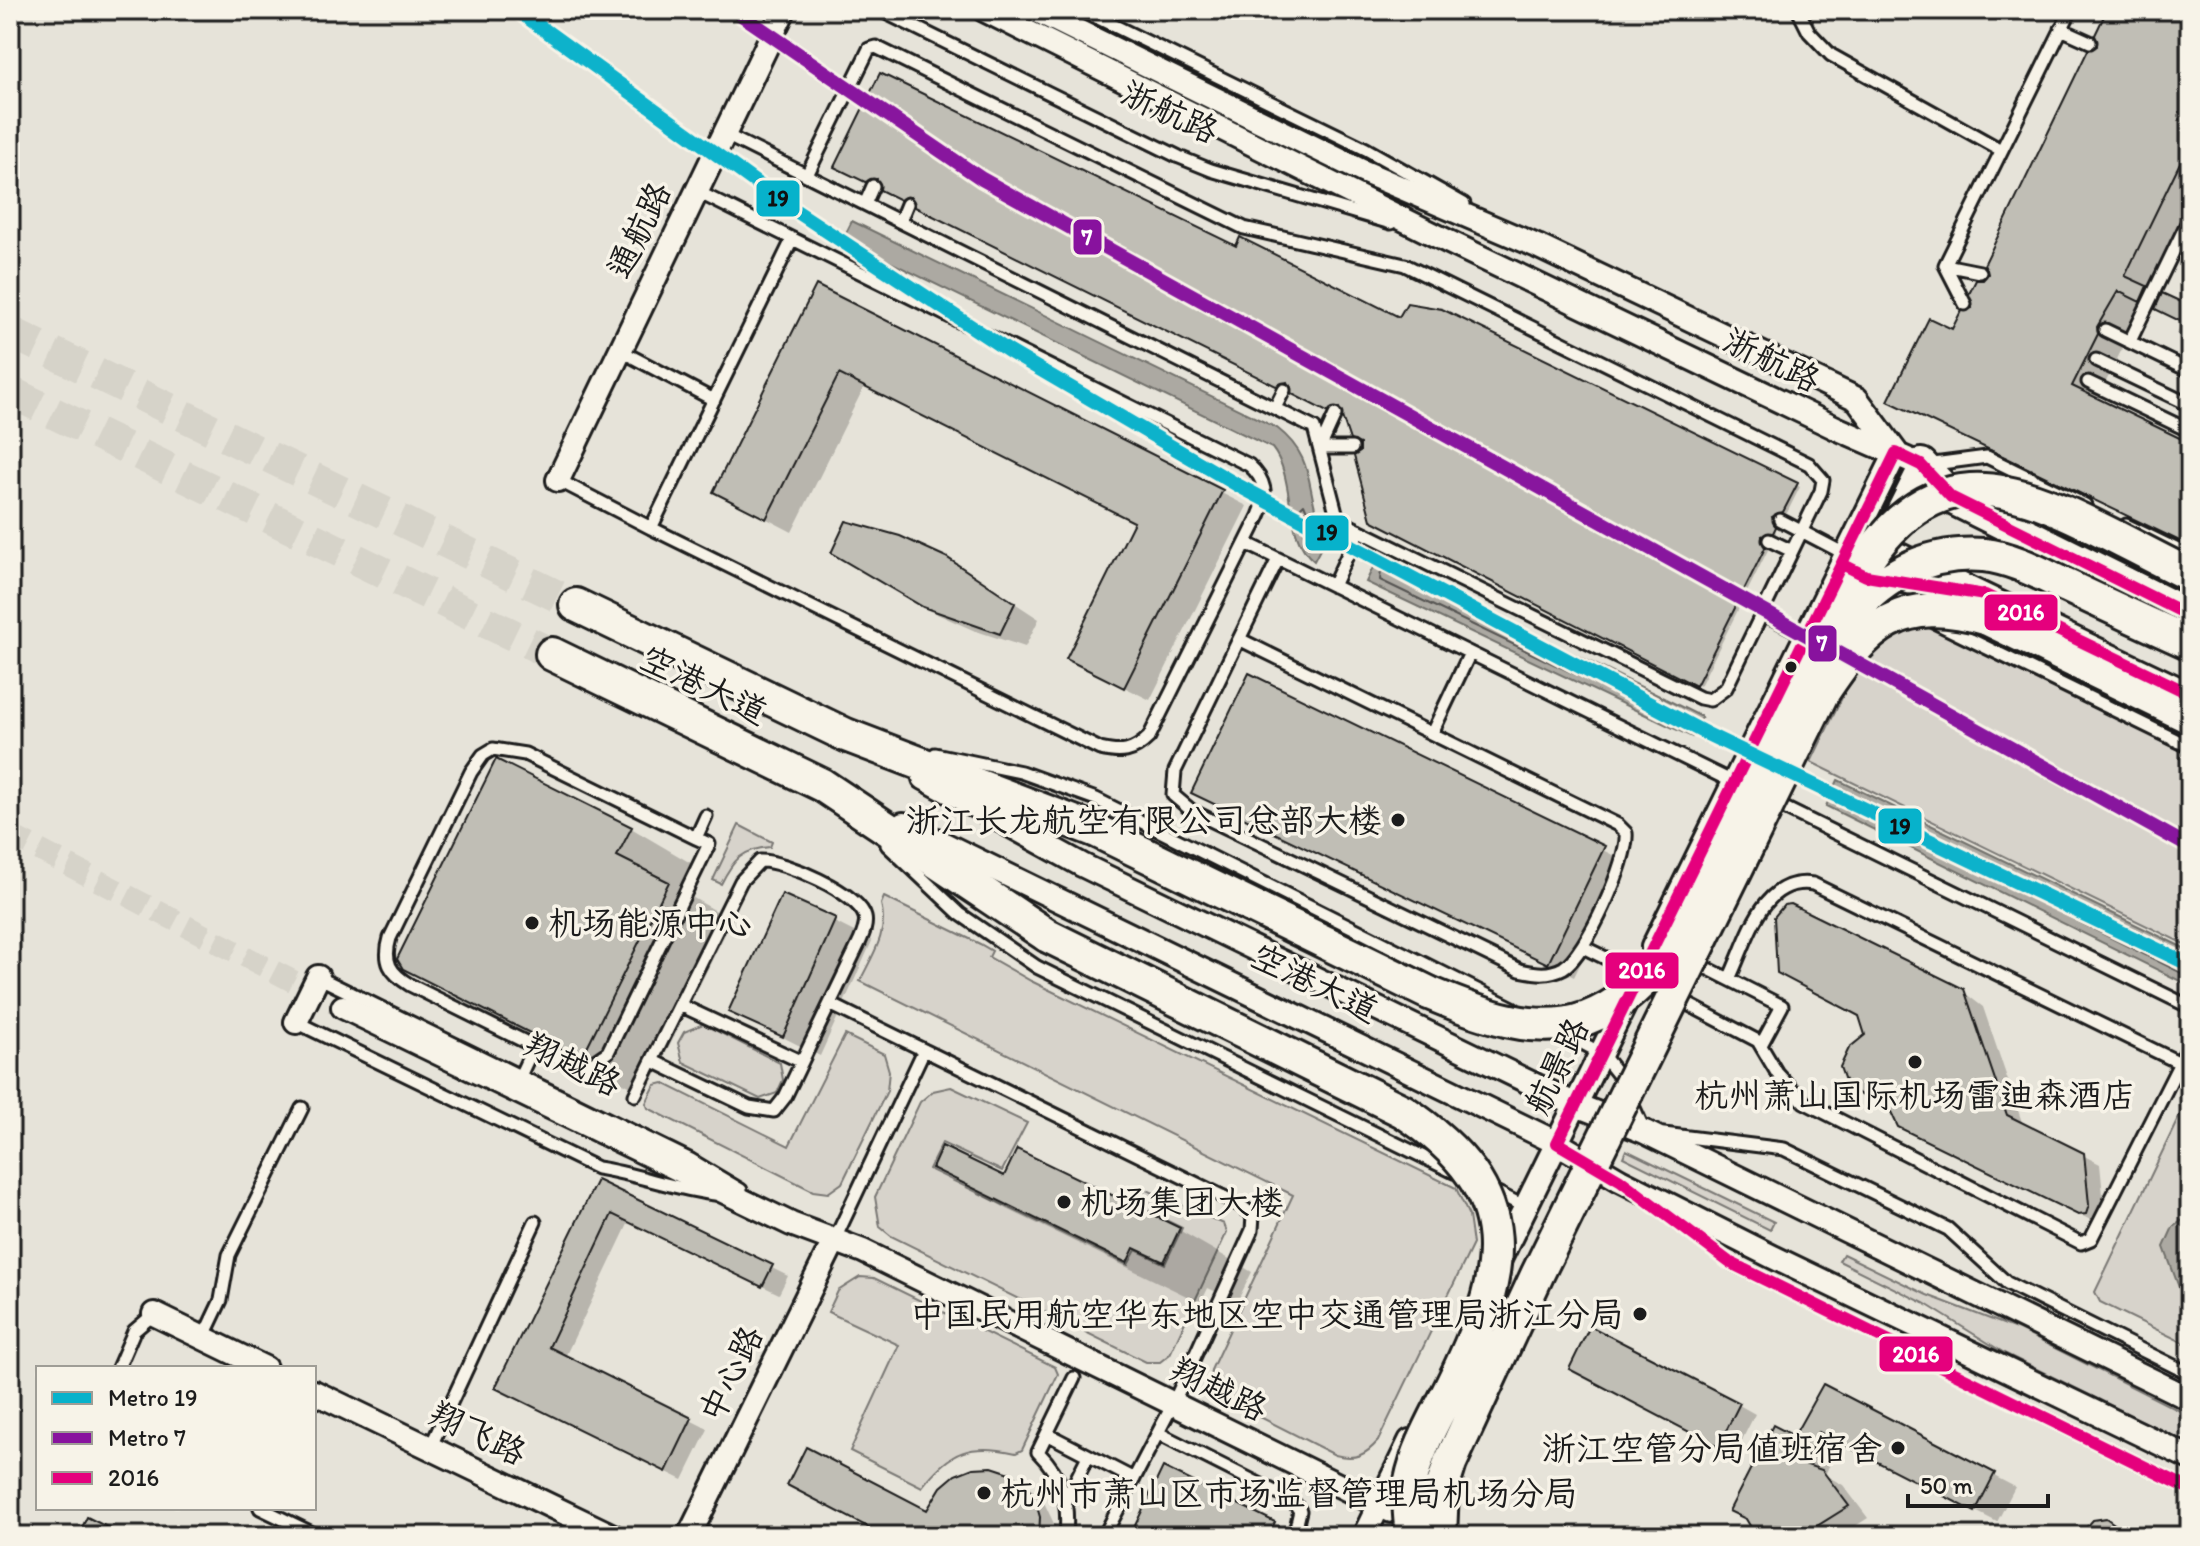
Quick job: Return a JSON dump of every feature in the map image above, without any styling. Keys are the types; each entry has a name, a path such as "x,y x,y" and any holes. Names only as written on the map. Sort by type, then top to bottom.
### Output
{"main road":[{"path":"1909,459 2190,596"},
{"path":"1909,459 1951,497 2190,616"},
{"path":"1806,674 1850,582 1887,530 1909,511 1954,492 1983,488 2040,502 2190,575"},
{"path":"1806,674 1844,620 1887,580 1921,564 1953,557 1985,555 2020,565 2190,643"},
{"name":"空港大道","path":"576,605 846,735 1097,831 1429,993 1484,1016 1554,1024 1585,1019 1614,1005 1639,986 1660,963 1686,920 1806,674"},
{"path":"1441,1536 1442,1489 1450,1463 1538,1273 1822,694 1852,648 1871,632 1913,612 1959,610 1988,619 2190,717"},
{"name":"空港大道","path":"552,654 822,785 1048,936 1403,1111 1434,1131 1461,1158 1492,1216 1496,1248 1493,1285 1475,1339 1424,1443 1399,1528"}],"street":[{"name":"通航路","path":"558,480 784,10"},
{"name":"浙航路","path":"984,10 1447,241 1836,428 1909,459"},
{"name":"浙航路","path":"1035,10 1362,171 1537,246 1857,399 1909,459"},
{"name":"航景路","path":"1399,1528 1881,546 1909,459"},
{"name":"航景路","path":"1399,1528 1525,1207 1848,553 1909,459"},
{"path":"1985,595 1866,576 1848,553 1881,546 1985,595 2190,694"},
{"name":"空港大道","path":"846,735 1082,865 1576,1105 1645,1132 2190,1399"},
{"name":"空港大道","path":"822,785 1557,1143 1620,1180 1771,1256 2190,1458"},
{"path":"296,1022 318,977"},
{"name":"翔越路","path":"343,1007 731,1196 791,1224 863,1251 1173,1404 1399,1528"},
{"name":"中心路","path":"689,1536 834,1241"},
{"path":"154,1314 261,1366"},
{"name":"翔飞路","path":"316,1393 613,1536"},
{"name":"航景路","path":"1364,1536 1399,1528"}],"lane":[{"name":"浙航路","path":"880,10 1200,165 1447,241"},
{"name":"浙航路","path":"1082,10 1366,149 1537,246"},
{"path":"1798,10 1809,32 1831,55 2001,150"},
{"path":"1945,265 2071,10"},
{"path":"2061,29 2090,42"},
{"path":"724,134 1314,428 1338,520 1700,698 1710,700 1726,688 1802,531 1823,480 1809,464 1405,265 1244,228 876,47 869,49 807,175"},
{"path":"865,204 873,186"},
{"path":"558,480 1100,749 1116,753 1129,751 1149,737 1246,543 1264,504 1265,489 1260,475 1249,465 696,191"},
{"path":"900,221 907,204"},
{"path":"2130,341 2190,217"},
{"path":"651,528 792,240"},
{"path":"1945,265 1980,272"},
{"path":"1945,265 1965,304"},
{"path":"2105,330 2190,371"},
{"path":"619,350 714,400"},
{"path":"2096,360 2190,405"},
{"path":"2088,382 2190,431"},
{"path":"1275,408 1284,390"},
{"path":"1320,448 1335,415"},
{"path":"1320,448 1352,448"},
{"path":"1909,459 1987,457 2095,510"},
{"path":"2109,516 2190,556"},
{"path":"1780,520 1848,553"},
{"path":"1333,586 1359,530"},
{"path":"1769,540 1792,551"},
{"path":"1246,543 2190,1007"},
{"path":"1239,639 1608,819 1626,833 1624,856 1583,947 1560,970 1543,974 1520,970 1180,804 1173,795 1175,771 1239,639 1278,559"},
{"path":"1866,576 1869,590 1883,597"},
{"path":"1897,604 2190,747"},
{"path":"1762,613 1806,636"},
{"path":"1432,733 1470,653"},
{"path":"846,735 1021,772 1096,799 1601,1053 1620,1077 1645,1132 1784,1149 1948,1229 2007,1283 2190,1374"},
{"path":"505,748 525,754 696,838 709,844 608,1052 592,1063 572,1065 410,985 388,966 385,954 471,772 483,755 493,749 505,748"},
{"path":"822,785 960,914 1037,967 1525,1207"},
{"path":"696,838 706,816"},
{"path":"635,1095 741,881 760,861 773,860 851,897 866,918 860,941 782,1102 768,1112 749,1107 653,1061"},
{"path":"1729,979 1767,899 1775,890 1798,882 1813,884 2180,1063"},
{"path":"1583,947 1640,975"},
{"path":"1680,954 1782,1006 1761,1045"},
{"name":"翔越路","path":"318,977 691,1160 791,1224"},
{"path":"1662,991 1749,1034 1761,1045 1777,1073 1804,1102 2087,1243 2190,1043"},
{"path":"830,1004 1240,1205 1253,1215 1252,1230 1173,1404 1104,1536"},
{"path":"680,1005 802,1062"},
{"name":"翔越路","path":"296,1022 597,1168 629,1173 680,1190 731,1196"},
{"path":"520,1076 534,1046"},
{"path":"834,1241 924,1050"},
{"path":"203,1338 221,1300 229,1255 302,1108"},
{"path":"1620,1180 1729,1262 2190,1489"},
{"path":"430,1448 535,1222"},
{"path":"119,1366 134,1331 154,1314"},
{"path":"1067,1498 1055,1472 1038,1452 1074,1378"},
{"path":"1158,1433 1293,1501 1300,1511 1294,1536"},
{"path":"1047,1434 1134,1479"},
{"path":"1066,1536 1067,1498 1088,1456"},
{"path":"264,1510 318,1536"},
{"name":"翔越路","path":"1399,1528 1441,1536"}],"shaded area":[{"path":"10,10 2190,10 2190,1536 10,1536"},
{"path":"1917,625 1951,625 2190,740 2190,947 1811,762 1862,656 1887,636"},
{"path":"739,825 772,842 770,847 752,850 740,857 721,884 713,880"},
{"path":"884,897 980,944 992,951 989,957 1031,981 1456,1188 1469,1216 1473,1244 1378,1441 1369,1450 1354,1457 1335,1455 1217,1395 1210,1384 1211,1370 1293,1195 860,981 881,934 881,904"},
{"path":"703,1024 780,1063 783,1080 777,1093 760,1099 683,1062 678,1043 684,1032"},
{"path":"845,1035 884,1054 889,1071 887,1091 842,1183 828,1193 813,1191 648,1108 646,1103 655,1085 663,1083 789,1146"},
{"path":"951,1087 1027,1123 1002,1171 942,1143 929,1169 1128,1265 1136,1250 1165,1264 1182,1228 1137,1206 1145,1189 1224,1224 1227,1232 1170,1354 1160,1362 1146,1362 891,1236 880,1227 875,1197 920,1102 933,1091"},
{"path":"2190,1094 2190,1346 2100,1302 2095,1292"},
{"path":"1626,1150 1774,1222 1770,1230 1623,1157"},
{"path":"1843,1254 1927,1295 2019,1330 2190,1416 2190,1444 2006,1354 1924,1303 1839,1261"},
{"path":"860,1277 874,1278 1055,1367 1058,1374 1022,1450 1016,1453 986,1449 963,1452 942,1465 922,1487 850,1451 899,1345 828,1312 838,1291"}],"water":[{"path":"852,221 1277,428 1300,454 1319,521 1327,536 1314,561 1297,537 1285,475 1272,448 843,239"},
{"path":"1378,557 1702,717 1692,737 1366,582"},
{"path":"1838,780 2190,951 2190,986 1826,806"},
{"path":"2190,1215 2190,1297 2180,1290 2164,1247 2173,1227"}],"building":[{"path":"2107,10 2190,10 2190,142 2125,276 2147,286 2140,302 2118,291 2097,327 2098,334 2072,386 2190,443 2190,546 1888,401 1929,318 1952,329 1961,311 1972,308 1969,294 1976,280 1983,280 1988,274 1984,265 2088,50 2097,46 2095,35"},
{"path":"880,73 1236,246 1240,237 1399,317 1407,303 1442,309 1798,483 1783,512 1772,517 1776,527 1773,533 1762,536 1765,548 1696,686 1371,520 1354,456 1360,452 1360,444 1350,440 1339,408 1327,412 1292,394 1287,382 1276,386 915,207 911,197 900,200 880,190 877,179 865,182 834,167"},
{"path":"816,285 1223,490 1124,688 1066,659 1134,522 839,374 766,519 713,492"},
{"path":"2162,293 2190,306 2190,326 2155,309"},
{"path":"846,521 900,536 946,557 1015,603 1000,634 923,607 831,553"},
{"name":"浙江长龙航空有限公司总部大楼","path":"1249,673 1605,846 1548,964 1191,793"},
{"name":"机场能源中心","path":"496,759 632,827 617,856 669,882 583,1055 576,1056 403,969 397,959"},
{"path":"782,894 836,918 783,1037 728,1012"},
{"name":"杭州萧山国际机场雷迪森酒店","path":"1791,904 1964,989 2007,1115 2084,1153 2089,1205 2086,1214 2078,1215 1898,1127 1885,1099 1863,1096 1847,1086 1840,1067 1849,1048 1865,1035 1859,1016 1777,973 1774,917 1784,905"},
{"name":"机场集团大楼","path":"942,1146 1004,1176 1017,1149 1180,1228 1164,1262 1134,1248 1127,1263 932,1168"},
{"path":"597,1180 773,1265 762,1287 612,1214 549,1347 692,1418 666,1472 495,1388"},
{"path":"1590,1326 1740,1403 1718,1447 1569,1369"},
{"path":"1823,1384 1995,1473 1975,1512 1819,1432 1804,1464 1822,1470 1849,1506 1801,1536 1783,1536 1775,1526 1764,1536 1756,1536 1746,1519 1729,1511 1773,1425 1794,1436"},
{"name":"杭州市萧山区市场监督管理局机场分局","path":"806,1447 927,1510 941,1487 955,1475 973,1468 992,1467 1010,1473 1025,1484 1035,1500 1040,1517 1039,1536 885,1536 787,1485"},
{"path":"1163,1467 1275,1522 1268,1536 1130,1536"},
{"path":"87,1517 125,1536 78,1536"},
{"path":"2106,1518 2131,1536 2079,1536 2093,1520"}],"tunnel":[{"path":"10,332 576,605"},
{"path":"10,392 552,654"},
{"path":"10,835 343,1007"}],"metro line":[{"name":"19","path":"517,10 781,201 1010,352 1239,486 1705,733 2190,965"},
{"name":"7","path":"734,10 982,179 2190,847"}],"transit line":[{"name":"2016","path":"2190,616 1951,497 1921,465 1896,453 1557,1143 1620,1180 1729,1262 2190,1489"},
{"name":"2016","path":"1842,564 1866,576 1985,595 2190,694"}],"place":[{"name":"浙江长龙航空有限公司总部大楼","path":"1398,820"},
{"name":"机场能源中心","path":"532,923"},
{"name":"杭州萧山国际机场雷迪森酒店","path":"1915,1062"},
{"name":"机场集团大楼","path":"1064,1202"},
{"name":"中国民用航空华东地区空中交通管理局浙江分局","path":"1640,1314"},
{"name":"浙江空管分局值班宿舍","path":"1898,1448"},
{"name":"杭州市萧山区市场监督管理局机场分局","path":"984,1493"}]}
